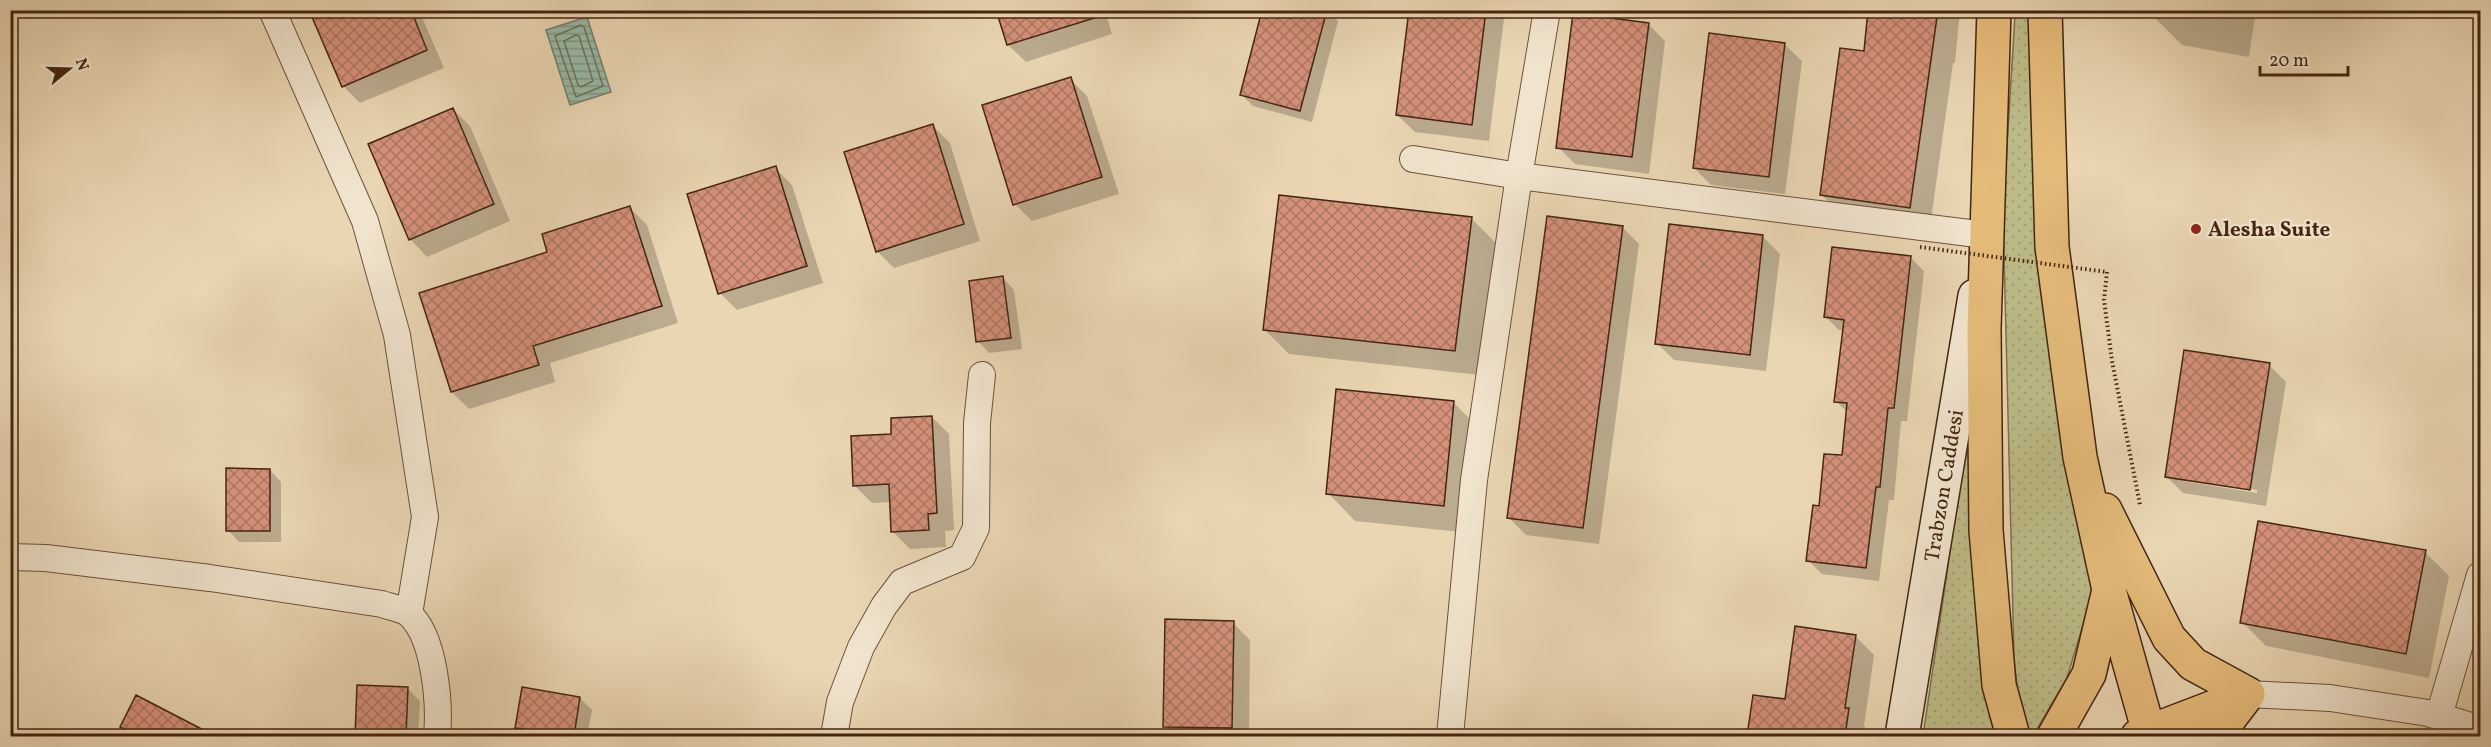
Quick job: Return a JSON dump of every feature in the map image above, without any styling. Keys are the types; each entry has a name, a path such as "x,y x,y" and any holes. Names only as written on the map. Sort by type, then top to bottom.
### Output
{"highway":[{"path":"1994,10 1985,235 1986,530 1999,685 2013,736"},
{"path":"2045,10 2052,247 2080,457 2109,590 2146,735 2248,694"},
{"path":"2080,457 2142,588 2169,638 2193,664 2248,694"},
{"path":"2054,736 2089,674 2109,590"},
{"path":"2216,736 2248,694"}],"main road":[{"name":"Trabzon Caddesi","path":"1902,736 1985,235"}],"street":[{"path":"272,10 365,221 397,335 425,517 409,614"},
{"path":"1450,736 1474,480 1519,176 1547,10"},
{"path":"1413,159 1519,176 1985,235"},
{"path":"834,736 840,702 861,646 884,606 902,582 962,557 976,528 977,423 982,375"},
{"path":"10,557 46,558 210,578 382,604 409,614 426,640 434,672 439,716 437,736"},
{"path":"2439,716 2481,575"},
{"path":"2248,694 2330,698 2439,716 2481,729"}],"path":[{"path":"1920,247 2107,272 2104,300 2111,351 2135,490 2142,510"}],"shaded area":[{"path":"2015,15 2031,18 2095,585 2067,678 2033,736 2023,736 2014,658 2003,213"},
{"path":"1970,416 1997,736 1923,736"}],"water":[{"path":"587,17 611,92 570,105 546,30"}],"building":[{"path":"309,10 411,10 427,50 342,87"},
{"path":"996,10 1100,10 1101,16 1007,45"},
{"path":"1262,10 1327,10 1300,111 1240,95"},
{"path":"1409,10 1486,10 1472,125 1396,115"},
{"path":"1868,10 1938,10 1910,208 1820,195 1840,48 1864,51"},
{"path":"1573,13 1649,23 1632,157 1556,148"},
{"path":"1709,33 1785,43 1769,177 1693,168"},
{"path":"1071,77 1102,177 1013,205 982,105"},
{"path":"453,108 494,204 409,240 368,144"},
{"path":"933,124 964,224 876,252 844,152"},
{"path":"776,166 807,266 718,294 687,194"},
{"path":"1279,195 1472,217 1455,351 1263,330"},
{"path":"630,206 662,306 533,346 539,365 451,392 419,293 547,252 542,234"},
{"path":"1547,216 1623,226 1583,528 1507,518"},
{"path":"1669,224 1763,235 1750,355 1655,344"},
{"path":"1832,247 1911,256 1894,408 1888,408 1880,487 1876,487 1866,568 1806,561 1813,505 1819,506 1824,454 1842,455 1847,403 1834,402 1844,320 1824,317"},
{"path":"1003,276 1011,338 976,342 969,281"},
{"path":"2184,350 2270,363 2250,490 2165,477"},
{"path":"1336,389 1454,401 1444,506 1326,494"},
{"path":"932,416 937,513 928,514 929,530 891,532 889,484 853,486 851,436 891,434 891,418"},
{"path":"226,468 270,469 270,531 226,531"},
{"path":"2258,521 2426,550 2406,654 2240,623"},
{"path":"1165,619 1234,621 1232,728 1163,727"},
{"path":"1795,626 1856,635 1845,708 1849,708 1845,736 1747,736 1753,695 1785,699"},
{"path":"357,685 408,687 406,736 355,736"},
{"path":"522,687 580,697 574,736 515,728"},
{"path":"136,695 215,736 137,736 120,727"}],"place":[{"name":"Alesha Suite","path":"2196,229"}]}
